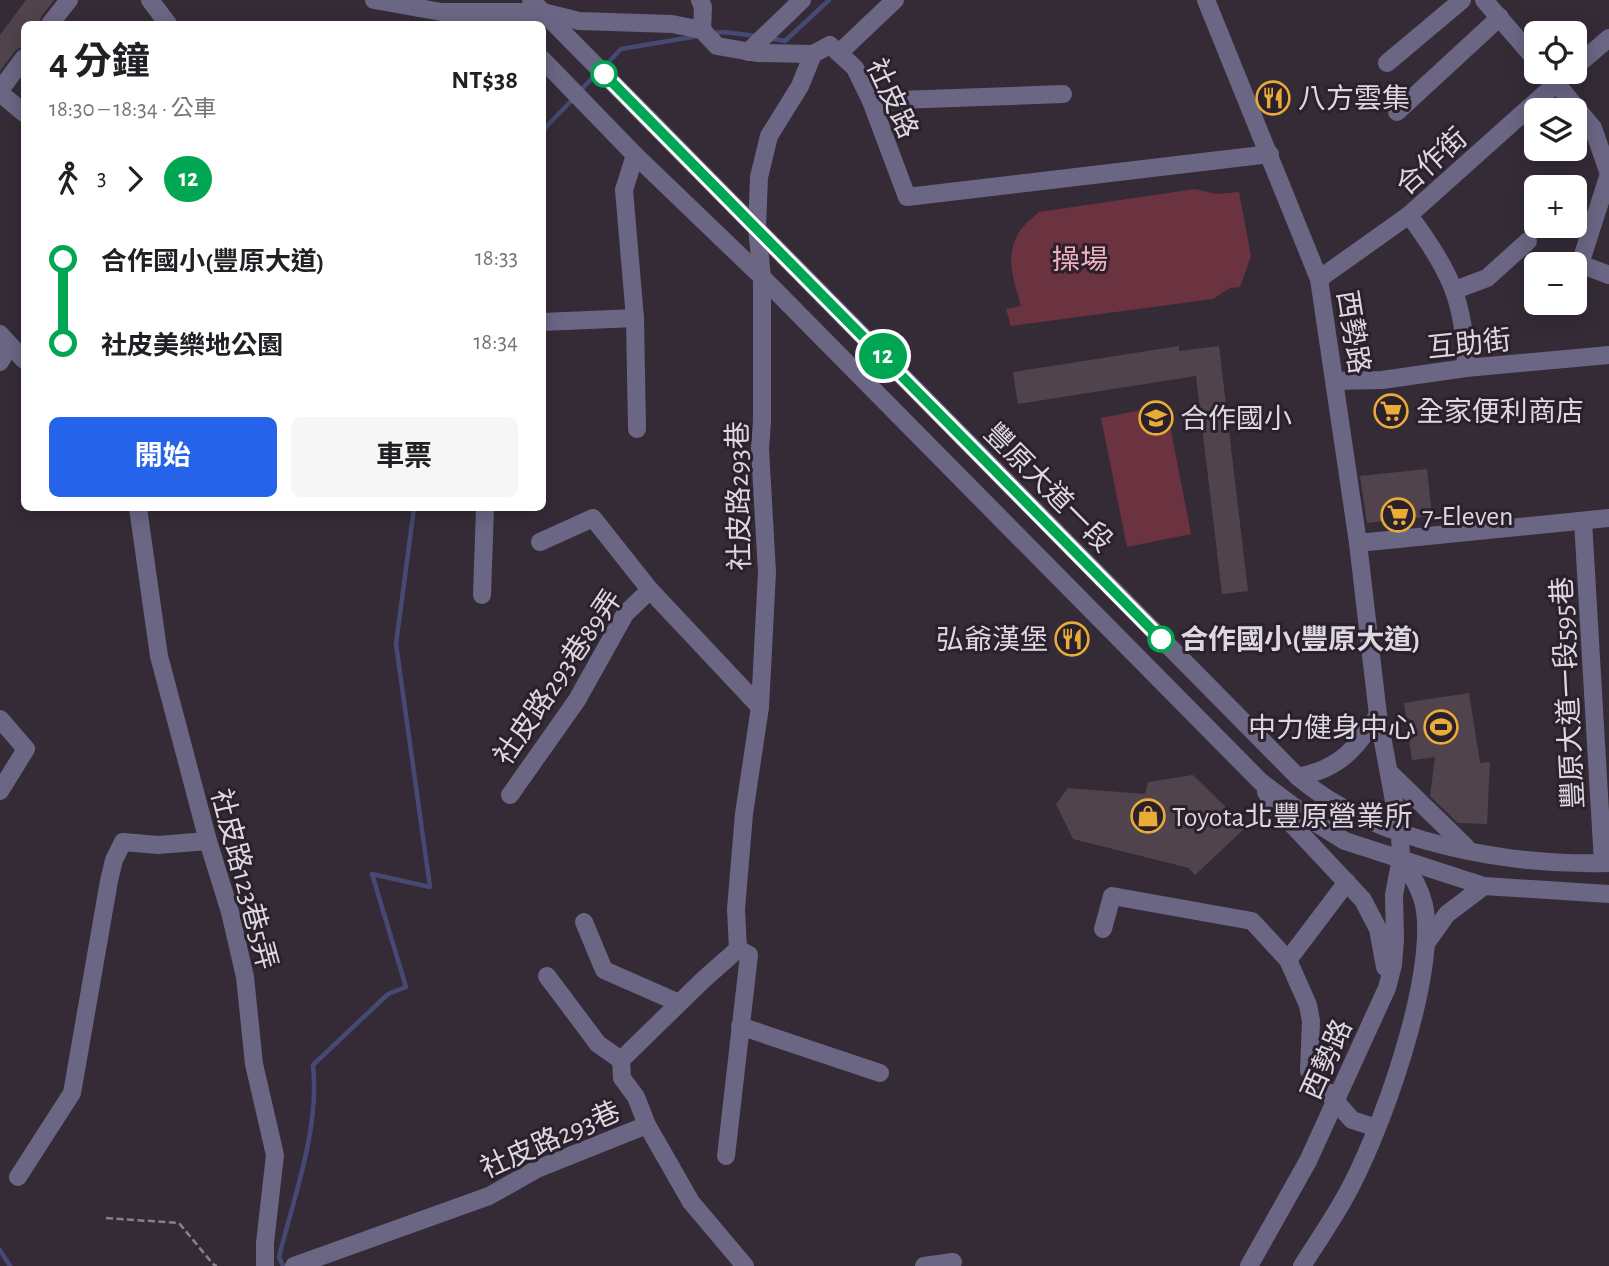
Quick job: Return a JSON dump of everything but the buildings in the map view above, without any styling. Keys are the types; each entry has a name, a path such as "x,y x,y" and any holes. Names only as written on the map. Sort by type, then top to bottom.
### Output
{"street":[{"path":"52,21 69,0"},
{"path":"150,0 166,21"},
{"name":"社皮路","path":"374,0 441,12 490,5 543,4 579,21 672,24 702,30 717,46 748,52 813,54 830,45 855,68 871,101 907,197 1270,154"},
{"path":"700,0 703,7 702,30"},
{"path":"748,52 802,0"},
{"path":"839,53 895,0"},
{"name":"西勢路","path":"1206,0 1319,279 1357,543 1378,715 1400,833 1401,858 1394,895 1396,914 1393,965 1387,988 1308,1161 1249,1266"},
{"path":"1387,63 1462,0"},
{"name":"豐原大道一段","path":"543,4 757,228 1298,778 1316,793 1366,821 1400,833 1472,851 1567,864 1606,863"},
{"path":"490,5 506,21"},
{"path":"1397,112 1496,7 1524,44"},
{"path":"1587,57 1609,38"},
{"name":"社皮路293巷","path":"738,949 736,909 744,814 760,707 767,572 760,449 762,277 757,228 759,177 769,136 800,86 813,54"},
{"path":"21,62 0,91 21,110"},
{"name":"豐原大道一段","path":"546,63 635,155 762,277 1261,782 1345,841 1485,886 1609,894"},
{"name":"合作街","path":"1319,279 1409,215 1548,84"},
{"path":"1564,84 1593,128 1609,174 1601,226 1580,264 1609,275"},
{"path":"871,101 1063,94"},
{"path":"635,155 624,190 635,318 638,429"},
{"path":"1409,215 1437,253 1455,290 1466,345 1466,368"},
{"path":"1455,290 1487,278 1528,241"},
{"path":"546,322 635,318"},
{"path":"5,339 21,357"},
{"path":"0,362 5,339"},
{"name":"互助街","path":"1335,381 1382,380 1466,368 1609,355"},
{"name":"社皮路123巷5弄","path":"138,511 159,656 208,841 230,912 245,977 254,1064 275,1155 265,1266"},
{"path":"482,595 485,511"},
{"name":"社皮路293巷89弄","path":"540,542 593,518 650,590 760,707"},
{"path":"1357,543 1609,518"},
{"name":"豐原大道一段595巷","path":"1583,521 1606,863"},
{"name":"社皮路293巷89弄","path":"510,795 577,700 625,614 650,590"},
{"path":"1298,778 1321,772 1341,761 1357,746 1378,715"},
{"path":"0,719 26,749 0,791"},
{"path":"1390,773 1457,840 1472,851"},
{"path":"1261,782 1274,806 1363,900 1378,929 1384,954 1387,988"},
{"path":"18,1177 72,1093 114,860 124,842 158,845 208,841"},
{"path":"1302,1266 1345,1197 1377,1128 1411,1027 1427,942 1420,888 1401,858"},
{"path":"1288,960 1347,882"},
{"path":"1427,942 1447,914 1485,886"},
{"path":"1103,929 1112,896 1252,921 1288,960 1308,1005 1311,1021 1308,1071 1352,1120 1377,1128"},
{"path":"584,922 604,970 679,1003"},
{"name":"社皮路293巷","path":"294,1266 489,1196 537,1169 648,1125 636,1097 622,1078 621,1060 738,949"},
{"name":"社皮路293巷","path":"726,1156 748,955 738,949"},
{"path":"547,976 598,1044 621,1060"},
{"path":"740,1026 880,1073"},
{"path":"648,1125 691,1202 745,1266"},
{"path":"924,1266 953,1262"}],"path":[{"path":"106,1218 179,1223 217,1266"}],"green space":[{"name":"操場","path":"1195,189 1216,194 1239,192 1251,256 1240,287 1230,288 1213,299 1011,326 1006,309 1021,306 1012,266 1013,246 1023,227 1039,212"},
{"path":"1166,405 1191,534 1127,547 1101,418"}],"waterway":[{"path":"769,38 785,41 829,0"},
{"path":"714,33 757,36"},
{"path":"604,67 621,49 698,36"},
{"path":"579,92 597,73"},
{"path":"546,127 573,99"},
{"path":"283,1266 279,1257 298,1186 313,1113 313,1065 388,994 406,987 372,874 430,887 396,644 414,511"},
{"path":"0,1250 10,1266"}],"bus line":[{"name":"12","path":"604,74 1161,639"}],"place":[{"name":"八方雲集","path":"1273,98"},
{"name":"全家便利商店","path":"1391,411"},
{"name":"合作國小","path":"1156,418"},
{"name":"7-Eleven","path":"1398,515"},
{"name":"弘爺漢堡","path":"1072,639"},
{"name":"合作國小(豐原大道)","path":"1161,639"},
{"name":"中力健身中心","path":"1441,727"},
{"name":"Toyota北豐原營業所","path":"1148,816"}]}
